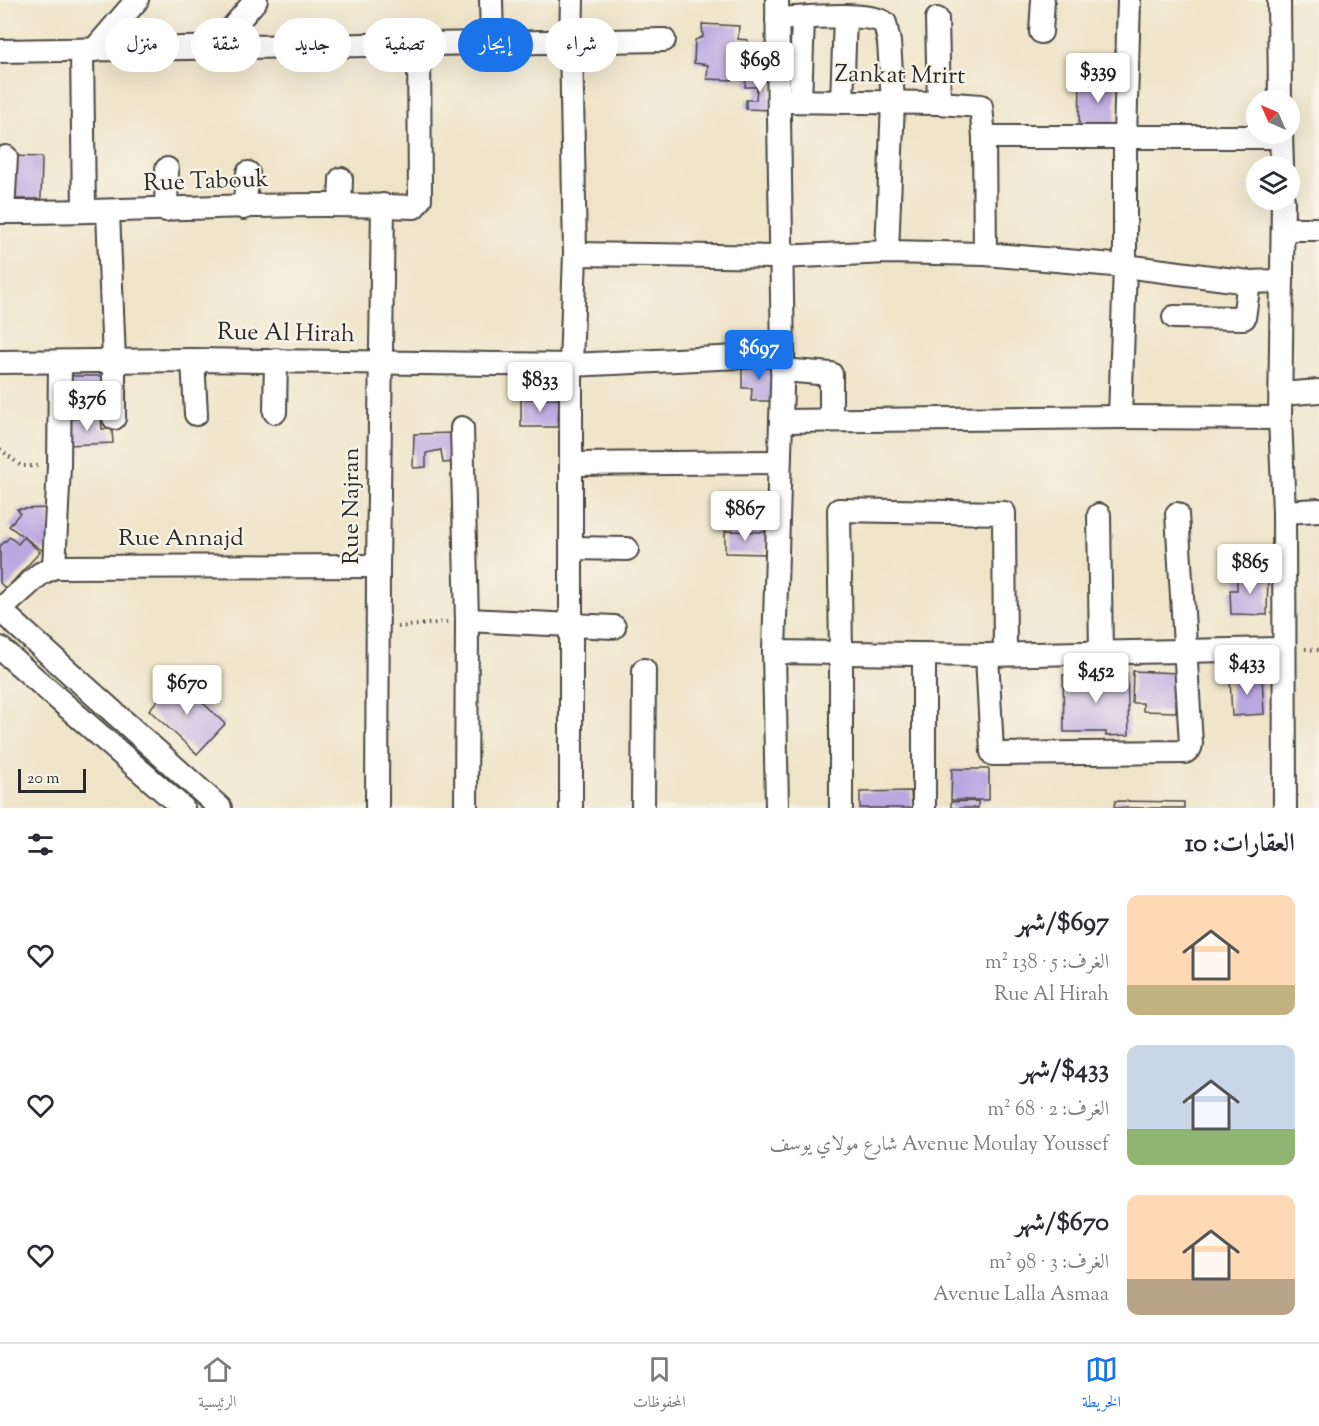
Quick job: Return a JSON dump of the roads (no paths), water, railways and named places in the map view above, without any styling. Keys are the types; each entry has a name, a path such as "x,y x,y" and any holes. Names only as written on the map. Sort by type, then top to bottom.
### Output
{"street":[{"path":"84,211 88,50 137,0"},
{"path":"241,18 256,0"},
{"path":"491,0 491,18"},
{"path":"572,0 572,18"},
{"path":"1041,32 1043,0"},
{"path":"1120,417 1129,0"},
{"path":"1279,0 1280,90"},
{"path":"789,101 777,9 802,18 845,17 878,19 885,23 889,42 892,102 886,252"},
{"path":"842,102 845,17"},
{"path":"777,808 774,652 778,462 782,421 780,257 789,101 802,18"},
{"path":"937,19 939,103"},
{"path":"618,40 664,40"},
{"path":"261,47 363,46"},
{"path":"0,51 191,48"},
{"name":"Rue Tabouk","path":"2,212 108,212 340,205 414,207 420,199 419,72"},
{"path":"571,72 574,254 571,365 573,464 570,626 572,808"},
{"name":"Zankat Mrirt","path":"789,101 979,105 982,108 984,137"},
{"path":"985,254 984,137 1246,135"},
{"path":"2,212 6,157"},
{"path":"166,210 167,169"},
{"path":"244,208 248,172"},
{"path":"340,205 341,179"},
{"name":"Rue Najran","path":"377,808 383,205"},
{"path":"1283,210 1280,418 1284,512 1284,808"},
{"path":"108,212 114,418"},
{"path":"1284,229 1319,230"},
{"path":"574,254 780,257 886,252 985,254 1125,266 1249,282 1282,281"},
{"path":"1174,317 1244,318 1249,282"},
{"path":"193,360 196,414"},
{"path":"275,412 276,360"},
{"name":"Rue Al Hirah","path":"0,362 276,360 571,365 782,363 831,375 831,419"},
{"path":"60,362 59,465 54,567 40,574 0,610 220,808"},
{"path":"1281,394 1319,391"},
{"path":"782,421 1120,417 1280,418"},
{"path":"462,428 467,620 466,808"},
{"path":"573,464 778,462"},
{"path":"840,808 841,654 838,512 840,510 1004,513 993,754 1185,752 1188,750 1191,744 1177,514"},
{"path":"1284,512 1319,510"},
{"path":"1099,515 1101,653"},
{"path":"572,548 627,549"},
{"name":"Rue Annajd","path":"54,567 378,566"},
{"path":"467,620 614,627"},
{"path":"0,648 183,808"},
{"path":"774,652 996,655 1283,650"},
{"path":"924,654 924,808"},
{"path":"643,808 644,670"}]}
